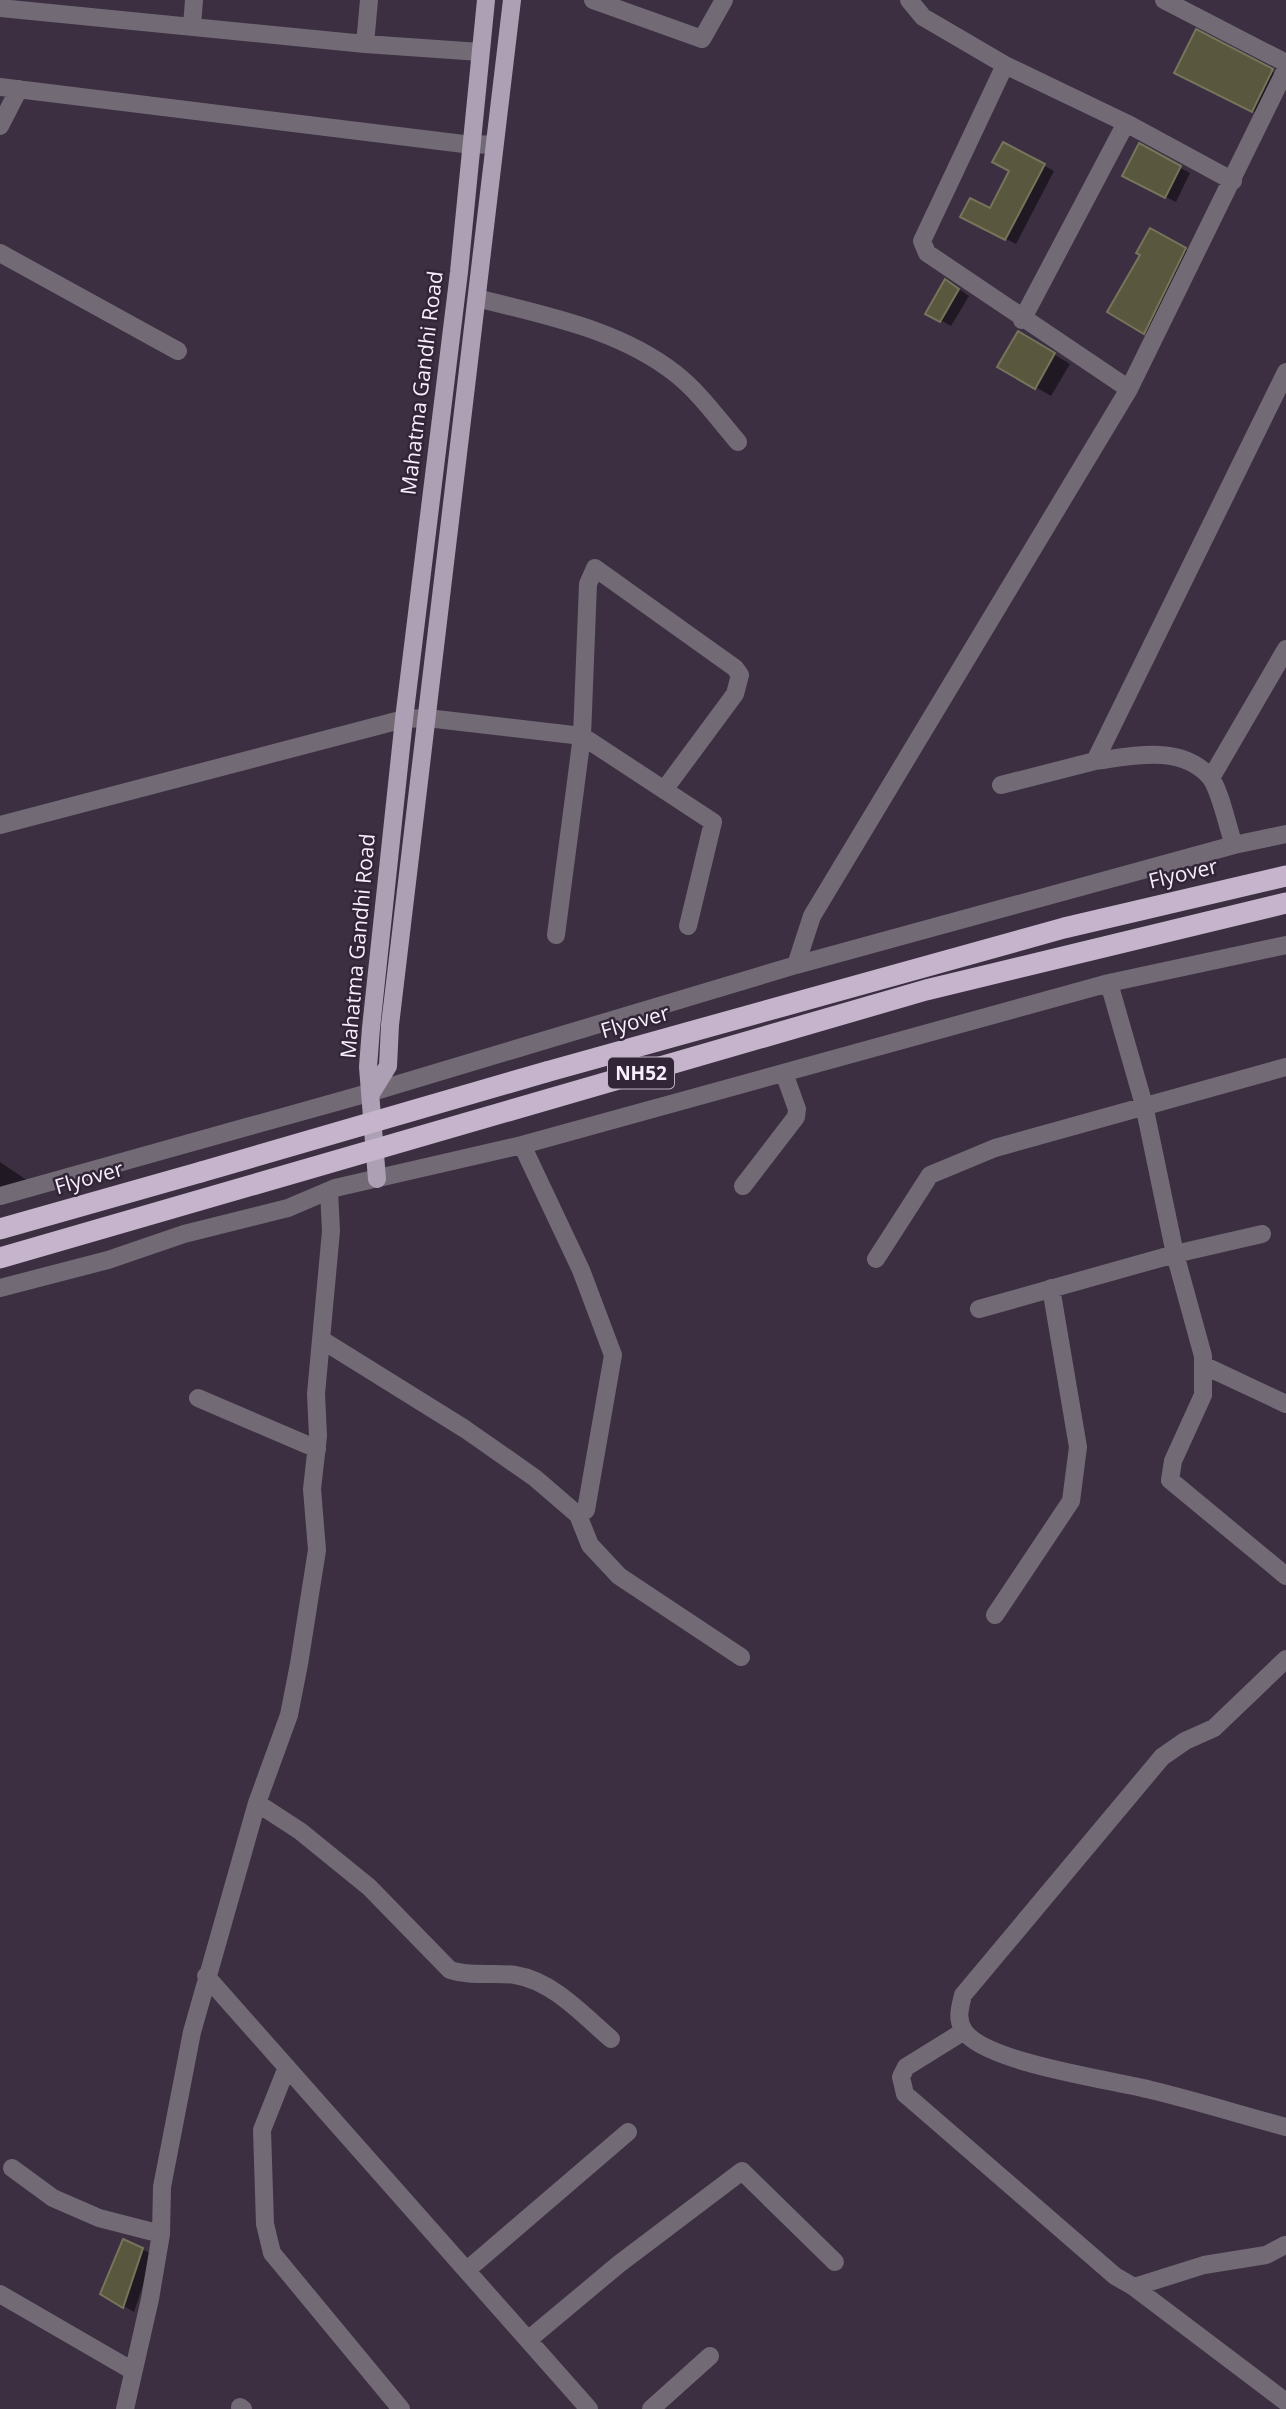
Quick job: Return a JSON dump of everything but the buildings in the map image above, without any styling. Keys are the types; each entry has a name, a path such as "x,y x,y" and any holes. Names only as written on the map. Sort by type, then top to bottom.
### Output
{"highway":[{"name":"Flyover","path":"0,1230 1064,928 1286,876"},
{"name":"NH52","path":"0,1258 926,990 1093,947 1286,903"}],"main road":[{"name":"Mahatma Gandhi Road","path":"372,1092 368,1067 371,1027 404,719 472,145 486,0"},
{"name":"Mahatma Gandhi Road","path":"372,1092 388,1066 390,1025 512,0"},
{"path":"372,1092 373,1150 377,1179"}],"street":[{"path":"192,26 194,0"},
{"path":"365,44 369,0"},
{"path":"593,0 702,39 724,0"},
{"path":"909,0 923,17 1005,65 1126,122 1233,181"},
{"path":"1164,0 1286,63"},
{"path":"0,8 365,44 481,52"},
{"path":"1005,65 922,241 927,253 1022,320 1129,389"},
{"path":"796,965 812,916 1129,389 1286,69"},
{"path":"0,87 472,145 494,144"},
{"path":"0,126 19,89"},
{"path":"1022,320 1126,122"},
{"path":"0,253 178,351"},
{"path":"477,298 586,327 628,344 655,360 692,388 738,442"},
{"path":"1096,761 1286,372"},
{"path":"556,935 582,736 588,584 592,571 598,567 735,668 740,675 735,694 664,790"},
{"path":"1211,778 1286,649"},
{"path":"0,825 404,719 427,718 582,736 713,822 688,926"},
{"path":"1001,785 1096,761 1164,753 1211,778 1234,845"},
{"path":"0,1196 372,1092 796,965 1234,845 1286,834"},
{"path":"0,1288 107,1260 184,1234 288,1208 329,1191 522,1145 1109,983 1286,946"},
{"path":"1109,983 1144,1105 1175,1254 1203,1364 1203,1395 1172,1461 1170,1480 1286,1576"},
{"path":"876,1259 930,1175 995,1148 1286,1067"},
{"path":"743,1186 796,1117 797,1109 784,1073"},
{"path":"522,1145 581,1270 613,1355 591,1497 586,1510 578,1515"},
{"path":"125,2409 161,2234 162,2187 192,2032 257,1802 289,1715 299,1664 317,1550 312,1489 317,1449 316,1394 331,1231 329,1191"},
{"path":"979,1309 1175,1254 1262,1234"},
{"path":"996,1615 1071,1501 1078,1447 1051,1289"},
{"path":"322,1340 465,1429 535,1478 578,1515 590,1545 619,1576 741,1657"},
{"path":"1203,1364 1286,1404"},
{"path":"198,1398 317,1449"},
{"path":"1286,1659 1214,1728 1185,1741 1162,1757 963,1995 958,2015 964,2031 977,2043 1052,2071 1150,2089 1286,2127"},
{"path":"257,1802 300,1831 369,1887 450,1970 465,1975 516,1975 533,1980 547,1986 611,2039"},
{"path":"206,1976 589,2409"},
{"path":"964,2031 906,2067 901,2077 905,2094 1115,2276 1134,2287 1286,2402"},
{"path":"287,2067 262,2130 265,2224 272,2253 401,2409"},
{"path":"467,2270 628,2132"},
{"path":"12,2168 53,2198 99,2218 161,2234"},
{"path":"528,2340 620,2264 742,2171 835,2262"},
{"path":"1134,2287 1204,2265 1266,2255 1286,2245"},
{"path":"0,2294 133,2371"},
{"path":"651,2409 710,2356"}]}
